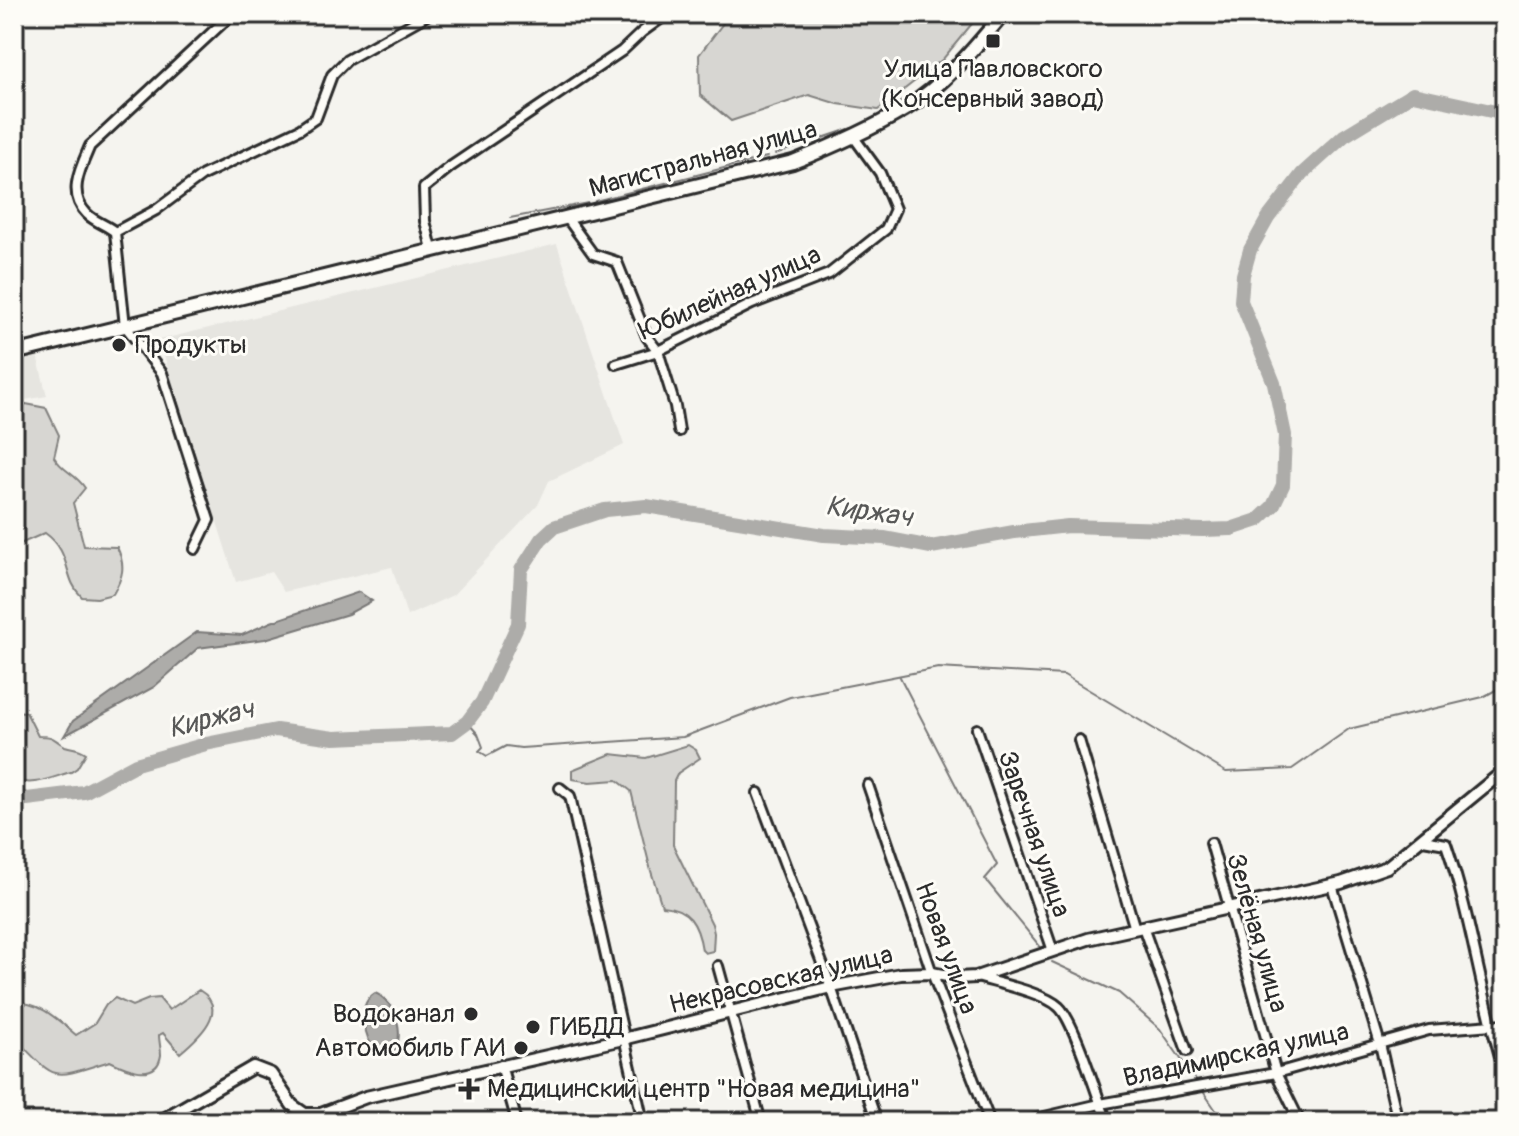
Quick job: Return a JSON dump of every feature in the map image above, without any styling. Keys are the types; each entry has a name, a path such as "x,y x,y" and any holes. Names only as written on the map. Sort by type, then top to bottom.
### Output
{"main road":[{"name":"Магистральная улица","path":"14,353 793,162 907,108 952,71 999,19"}],"street":[{"path":"195,549 209,520 201,492 162,373 125,326 115,232 89,216 76,199 77,174 90,146 232,14"},
{"path":"115,232 156,210 203,175 316,118 332,75 347,60 429,14"},
{"path":"432,249 425,221 424,188 450,167 622,51 667,14"},
{"name":"Юбилейная улица","path":"616,364 658,351 752,304 829,274 886,229 895,209 880,173 853,136"},
{"path":"567,218 593,254 617,262 647,337 658,351 675,406 679,431"},
{"name":"Заречная улица","path":"977,729 1053,951"},
{"path":"1079,740 1139,928 1187,1051"},
{"name":"Некрасовская улица","path":"158,1122 175,1118 253,1067 271,1074 292,1105 306,1118 366,1097 623,1039 831,987 901,974 976,977 1088,939 1332,885 1387,867 1505,770"},
{"name":"Новая улица","path":"868,785 932,973 990,1122"},
{"path":"560,788 570,796 643,1122"},
{"path":"758,793 831,987 877,1122"},
{"path":"1423,840 1446,844 1460,884 1490,1023 1505,1073"},
{"name":"Зелёная улица","path":"1211,843 1276,1073 1300,1122"},
{"path":"1332,885 1380,1044 1398,1122"},
{"path":"718,966 761,1122"},
{"path":"976,977 1035,995 1059,1007 1075,1037 1107,1122"},
{"name":"Владимирская улица","path":"1023,1122 1100,1104 1276,1073 1429,1030 1505,1024"},
{"path":"501,1065 517,1122"}],"shaded area":[{"path":"730,14 980,14 943,59 878,110 838,104 809,95 731,121 700,95 699,55"},
{"path":"557,244 624,445 549,481 538,505 453,595 407,616 392,567 284,592 271,572 236,582 159,340"},
{"path":"37,355 47,396 14,402 14,360"},
{"path":"26,404 46,408 59,435 54,457 85,488 73,503 84,546 117,547 122,571 113,594 97,598 82,597 72,582 60,549 45,533 22,543 14,553 14,409"},
{"path":"359,592 372,601 348,614 265,639 198,648 154,687 64,736 73,721 197,632 242,635"},
{"path":"14,711 26,712 38,736 51,737 86,753 77,768 34,782 20,781 14,777"},
{"path":"688,745 696,750 700,758 678,773 674,781 673,845 712,924 713,951 705,953 691,919 679,910 662,906 631,791 617,780 590,782 572,779 572,770 611,754 646,758"},
{"path":"199,990 212,1006 208,1023 180,1053 163,1033 159,1035 161,1055 158,1064 147,1071 131,1070 110,1061 75,1072 56,1073 39,1062 14,1037 14,1002 40,1008 76,1035 95,1023 106,1005 115,998 132,1006 159,998 169,1010"},
{"path":"375,993 389,1004 397,1021 398,1040 391,1056 377,1055 366,1032 365,1006"}],"waterway":[{"name":"Киржач","path":"14,795 27,799 84,792 136,764 206,744 276,730 334,738 452,733 467,722 482,702 518,624 521,570 541,539 554,527 605,510 646,506 824,535 884,538 931,547 1068,526 1203,530 1231,529 1258,520 1273,506 1283,485 1285,435 1274,383 1241,301 1243,275 1250,250 1268,218 1302,174 1344,136 1413,94 1505,114"},
{"path":"775,154 852,128"},
{"path":"595,201 767,157"},
{"path":"510,218 588,203"},
{"path":"467,722 478,734 483,747 479,751 487,756 506,746 521,748 683,737 790,697 938,668 1064,675 1226,772 1292,769 1349,729 1483,697 1505,685"},
{"path":"900,677 997,865 985,879 1042,949"},
{"path":"1052,962 1119,993 1160,1029 1199,1085"},
{"path":"1202,1090 1224,1122"}],"place":[{"name":"Улица Павловского (Консервный завод)","path":"993,41"},
{"name":"Продукты","path":"119,345"},
{"name":"Водоканал","path":"471,1014"},
{"name":"ГИБДД","path":"533,1027"},
{"name":"Автомобиль ГАИ","path":"521,1048"},
{"name":"Медицинский центр \"Новая медицина\"","path":"469,1089"}]}
